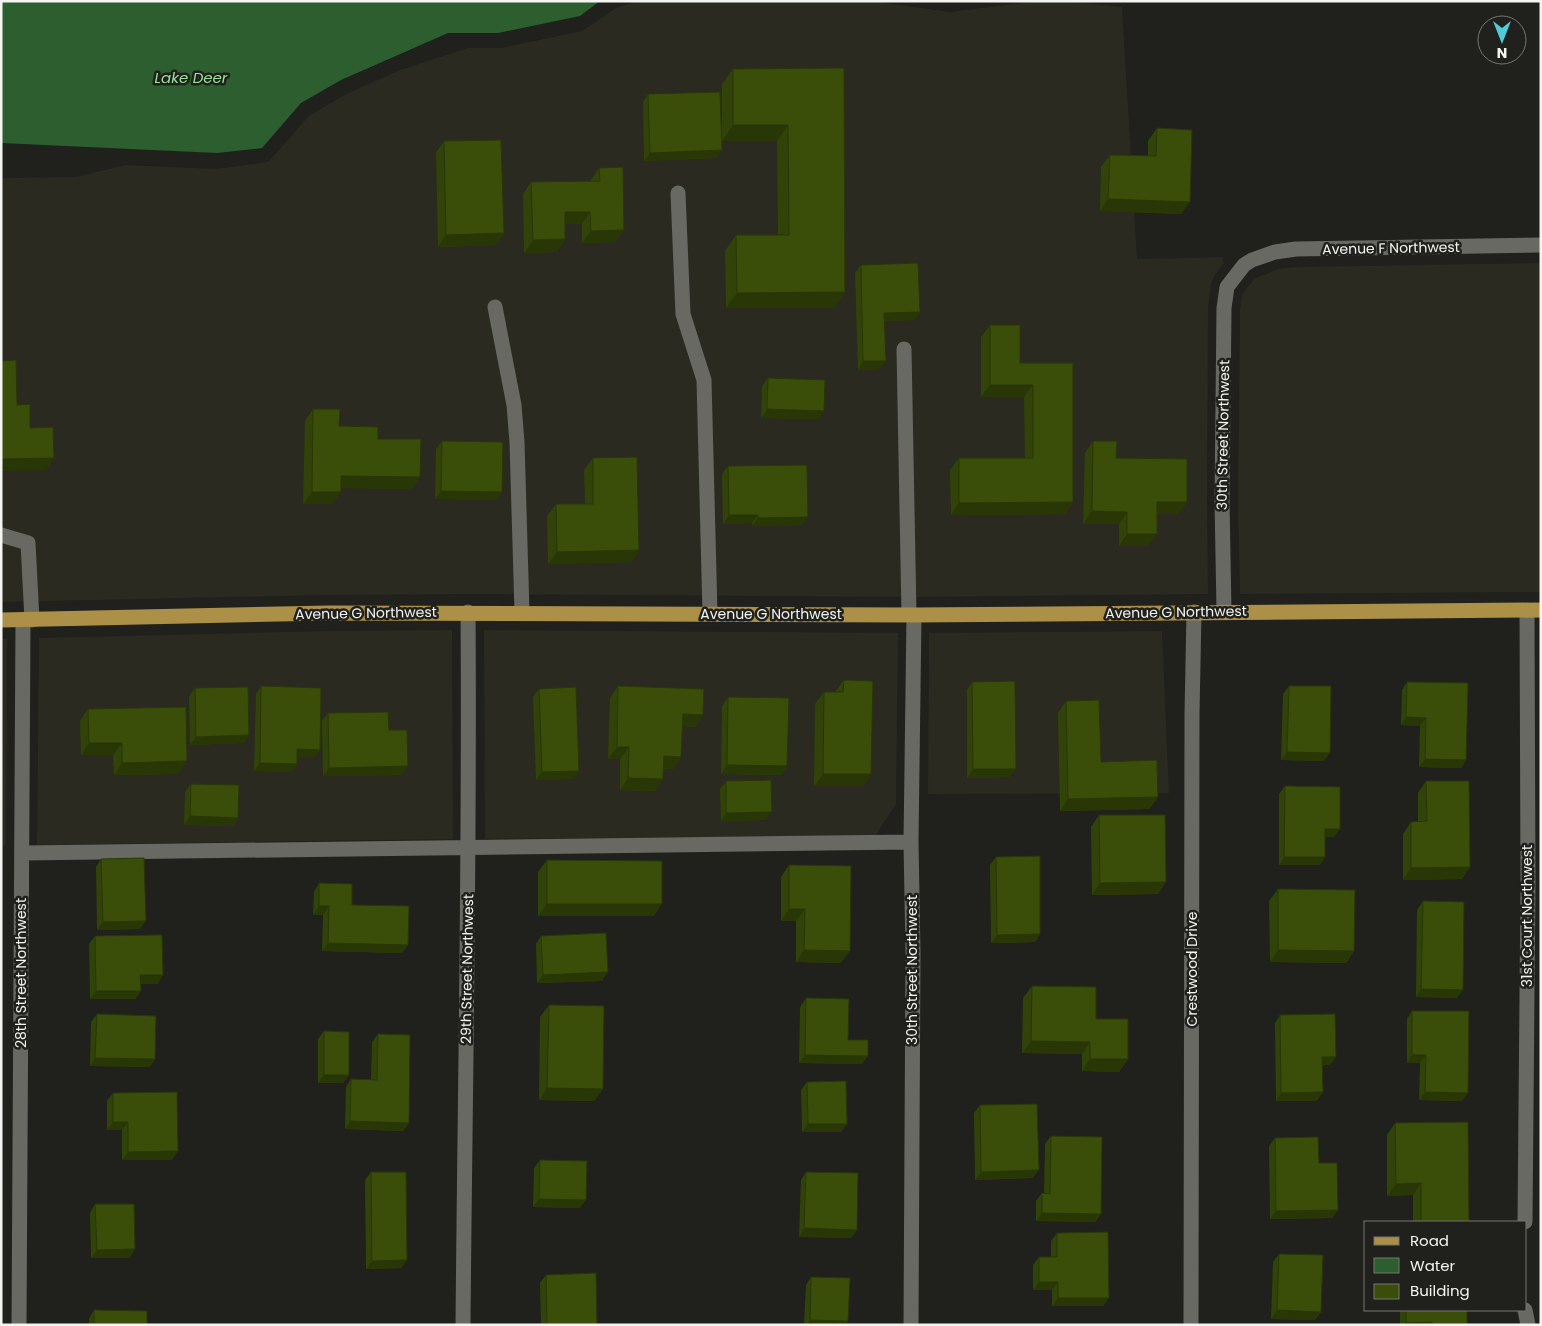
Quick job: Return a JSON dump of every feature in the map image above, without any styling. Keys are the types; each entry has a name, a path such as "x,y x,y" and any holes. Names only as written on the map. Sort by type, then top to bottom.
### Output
{"main road":[{"name":"Avenue G Northwest","path":"1,620 468,612 912,615 1534,610"}],"street":[{"path":"678,193 683,314 704,380 710,614"},
{"name":"Avenue F Northwest","path":"1244,265 1252,260 1275,252 1296,250 1541,245"},
{"name":"30th Street Northwest","path":"1224,611 1222,501 1224,308 1227,287 1244,265"},
{"path":"495,307 514,405 522,612"},
{"name":"30th Street Northwest","path":"904,349 912,615 911,1325"},
{"name":"28th Street Northwest","path":"1,535 28,543 22,853 19,1325"},
{"name":"31st Court Northwest","path":"1525,1221 1528,882 1534,610"},
{"name":"29th Street Northwest","path":"463,1325 466,952 469,848 468,612"},
{"name":"Crestwood Drive","path":"1191,1325 1192,714 1194,612"},
{"path":"22,853 911,842"},
{"path":"1525,1311 1528,1325"}],"shaded area":[{"path":"638,1 871,1 950,12 1037,1 1066,1 1122,7 1137,259 1226,257 1222,259 1224,263 1211,284 1208,308 1208,594 914,597 484,594 329,595 1,602 1,178 76,177 125,165 216,169 268,162 309,116 346,94 400,70 468,48 501,48 582,31 616,8"},
{"path":"1541,263 1541,592 1240,594 1238,501 1240,310 1242,294 1254,279 1278,269 1297,267"},
{"path":"452,630 453,839 37,845 39,638"},
{"path":"484,630 898,633 896,804 875,836 485,839"},
{"path":"1162,631 1169,793 928,794 929,633"},
{"path":"1,638 7,639 6,845 1,845"}],"water":[{"name":"Lake Deer","path":"1,1 600,1 580,16 498,33 448,33 341,80 301,103 262,148 217,153 1,143"}],"building":[{"path":"844,68 845,292 737,293 736,235 789,235 788,125 733,125 733,69"},
{"path":"720,92 722,150 650,153 648,94"},
{"path":"1157,128 1192,130 1190,202 1108,199 1110,155 1156,156"},
{"path":"501,140 504,233 446,235 444,141"},
{"path":"623,167 624,230 591,231 590,212 565,212 565,239 533,240 531,182 600,181 599,168"},
{"path":"918,263 920,312 884,313 886,361 863,361 861,265"},
{"path":"990,325 1020,325 1020,363 1073,363 1073,502 959,503 959,458 1033,458 1033,385 990,385"},
{"path":"16,360 17,405 30,404 30,428 53,427 54,458 1,459 1,361"},
{"path":"768,378 825,380 824,411 767,409"},
{"path":"313,409 340,409 339,426 378,427 378,439 421,439 420,477 341,476 341,492 312,492"},
{"path":"442,441 503,442 502,492 441,491"},
{"path":"1093,441 1117,441 1116,458 1187,459 1187,502 1157,502 1157,534 1127,534 1127,512 1092,511"},
{"path":"637,457 639,550 557,552 556,504 593,504 593,458"},
{"path":"807,465 808,517 758,518 758,515 729,515 728,466"},
{"path":"844,680 873,681 871,774 823,774 824,692 843,692"},
{"path":"1015,681 1016,769 973,769 972,682"},
{"path":"1407,682 1468,683 1466,760 1425,759 1426,718 1406,717"},
{"path":"261,686 321,688 320,750 297,749 297,764 260,763"},
{"path":"618,686 704,689 703,715 683,714 681,757 664,756 663,779 628,778 629,747 617,747"},
{"path":"1289,686 1331,686 1330,753 1287,752"},
{"path":"248,687 249,735 196,737 195,688"},
{"path":"576,687 579,771 542,772 539,689"},
{"path":"728,697 789,698 787,766 727,765"},
{"path":"1099,700 1101,762 1157,760 1158,797 1068,799 1066,701"},
{"path":"186,707 187,761 122,763 122,743 89,743 88,709"},
{"path":"388,712 389,730 407,730 408,766 329,768 328,713"},
{"path":"771,780 772,812 726,813 726,781"},
{"path":"1426,781 1469,781 1470,867 1411,868 1411,822 1427,821"},
{"path":"191,784 239,785 238,818 190,816"},
{"path":"1285,786 1340,787 1340,829 1325,829 1325,857 1284,857"},
{"path":"1099,815 1165,815 1166,882 1100,883"},
{"path":"1040,856 1040,934 997,935 996,857"},
{"path":"144,858 146,921 103,922 101,859"},
{"path":"547,860 662,861 662,904 547,904"},
{"path":"789,865 851,866 850,951 804,950 805,909 789,909"},
{"path":"319,883 352,884 352,905 409,906 408,945 328,943 329,906 319,906"},
{"path":"1278,889 1355,890 1354,951 1278,950"},
{"path":"1423,901 1464,902 1463,990 1421,989"},
{"path":"606,933 608,972 543,975 541,936"},
{"path":"162,935 163,975 140,975 141,991 96,991 95,936"},
{"path":"1032,986 1096,987 1096,1019 1128,1019 1128,1059 1090,1059 1090,1042 1031,1041"},
{"path":"806,998 849,999 848,1040 868,1040 868,1056 805,1055"},
{"path":"549,1005 604,1006 603,1089 547,1088"},
{"path":"1412,1011 1469,1011 1468,1093 1425,1092 1426,1055 1412,1055"},
{"path":"97,1014 156,1016 155,1059 95,1058"},
{"path":"1335,1014 1336,1057 1322,1057 1323,1092 1281,1093 1280,1015"},
{"path":"324,1031 349,1032 349,1075 324,1075"},
{"path":"378,1034 410,1035 409,1123 350,1121 351,1079 377,1080"},
{"path":"846,1081 847,1124 808,1124 807,1082"},
{"path":"177,1092 178,1151 128,1152 128,1122 113,1122 113,1093"},
{"path":"1037,1104 1039,1170 981,1172 980,1105"},
{"path":"1468,1122 1469,1221 1421,1221 1421,1183 1396,1184 1395,1123"},
{"path":"1051,1136 1102,1137 1101,1214 1042,1213 1042,1193 1050,1194"},
{"path":"1318,1137 1319,1163 1337,1163 1338,1210 1276,1211 1275,1138"},
{"path":"540,1160 587,1161 586,1200 539,1199"},
{"path":"371,1172 406,1172 407,1260 372,1261"},
{"path":"806,1172 858,1173 857,1230 804,1228"},
{"path":"95,1204 134,1204 135,1249 97,1250"},
{"path":"1108,1232 1109,1298 1058,1298 1058,1282 1039,1282 1039,1257 1057,1257 1057,1233"},
{"path":"1279,1254 1323,1255 1321,1312 1277,1310"},
{"path":"596,1273 597,1325 547,1325 546,1275"},
{"path":"811,1277 850,1278 848,1321 810,1320"},
{"path":"94,1310 147,1311 147,1325 94,1325"},
{"path":"1406,1311 1467,1311 1467,1325 1432,1325 1432,1322 1406,1323"}]}
